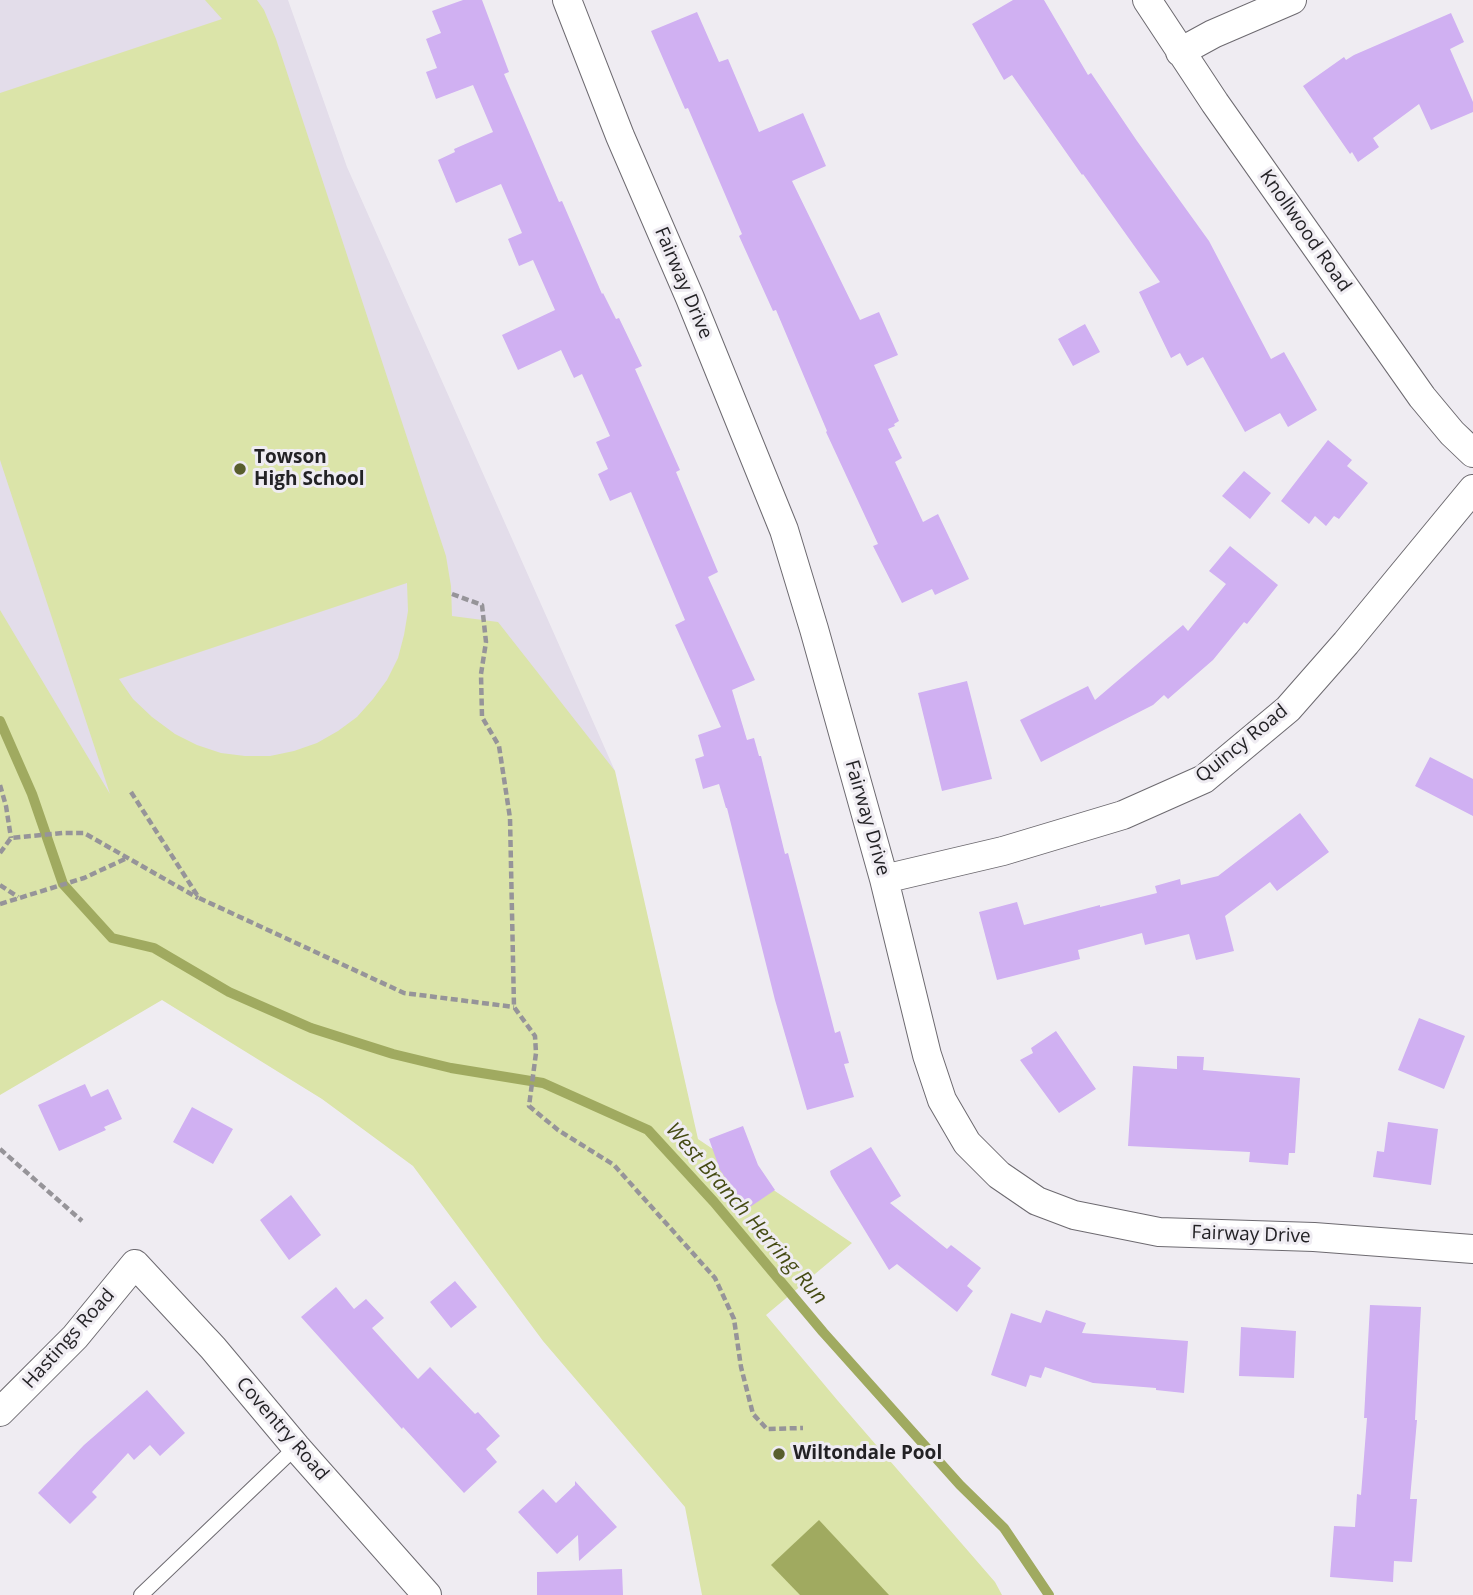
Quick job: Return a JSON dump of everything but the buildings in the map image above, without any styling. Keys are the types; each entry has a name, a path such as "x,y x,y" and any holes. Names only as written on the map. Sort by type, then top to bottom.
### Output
{"street":[{"name":"Fairway Drive","path":"567,0 620,136 690,298 784,530 884,879 928,1055 942,1100 967,1143 999,1175 1037,1201 1074,1215 1159,1232 1314,1237 1473,1250"},
{"name":"Knollwood Road","path":"1147,0 1215,103 1423,397 1452,433 1473,453"},
{"path":"1180,52 1213,34 1292,0"},
{"name":"Quincy Road","path":"884,879 1003,852 1123,815 1204,779 1288,709 1473,489"},
{"name":"Hastings Road","path":"0,1412 75,1337 135,1264"},
{"name":"Coventry Road","path":"135,1264 213,1348 427,1595"}],"lane":[{"path":"141,1595 296,1447"}],"path":[{"path":"452,594 482,606 486,642 481,674 482,717 499,746 510,818 514,1007 536,1036 529,1105 558,1129 614,1166 715,1278 734,1319 741,1367 753,1414 767,1429 803,1428"},
{"path":"0,785 10,838 0,853"},
{"path":"131,792 199,898"},
{"path":"10,838 84,833 199,898 404,993 514,1007"},
{"path":"0,904 84,877 127,858"},
{"path":"0,885 18,898"},
{"path":"0,1149 82,1221"}],"shaded area":[{"name":"Towson High School","path":"0,0 288,0 347,167 615,771 0,919"},
{"path":"205,0 257,0 276,39 446,556 452,616 498,622 615,771 698,1139 852,1243 766,1315 995,1582 1002,1595 702,1595 685,1507 543,1341 413,1166 322,1099 162,1000 0,1095 0,610 110,794 0,460 0,93 222,19","holes":["407,583 408,611 398,658 373,699 357,717 338,731 317,743 294,751 270,756 245,756 221,753 197,745 175,734 152,717 133,699 119,679"]},
{"name":"Wiltondale Pool","path":"819,1520 889,1595 800,1595 771,1565"}],"waterway":[{"name":"West Branch Herring Run","path":"0,721 32,794 63,884 112,938 154,948 229,992 311,1028 393,1054 451,1068 543,1083 648,1130 714,1202 823,1332 960,1485 1004,1528 1049,1595"}],"place":[{"name":"Towson High School","path":"240,469"},
{"name":"Wiltondale Pool","path":"779,1454"}]}
